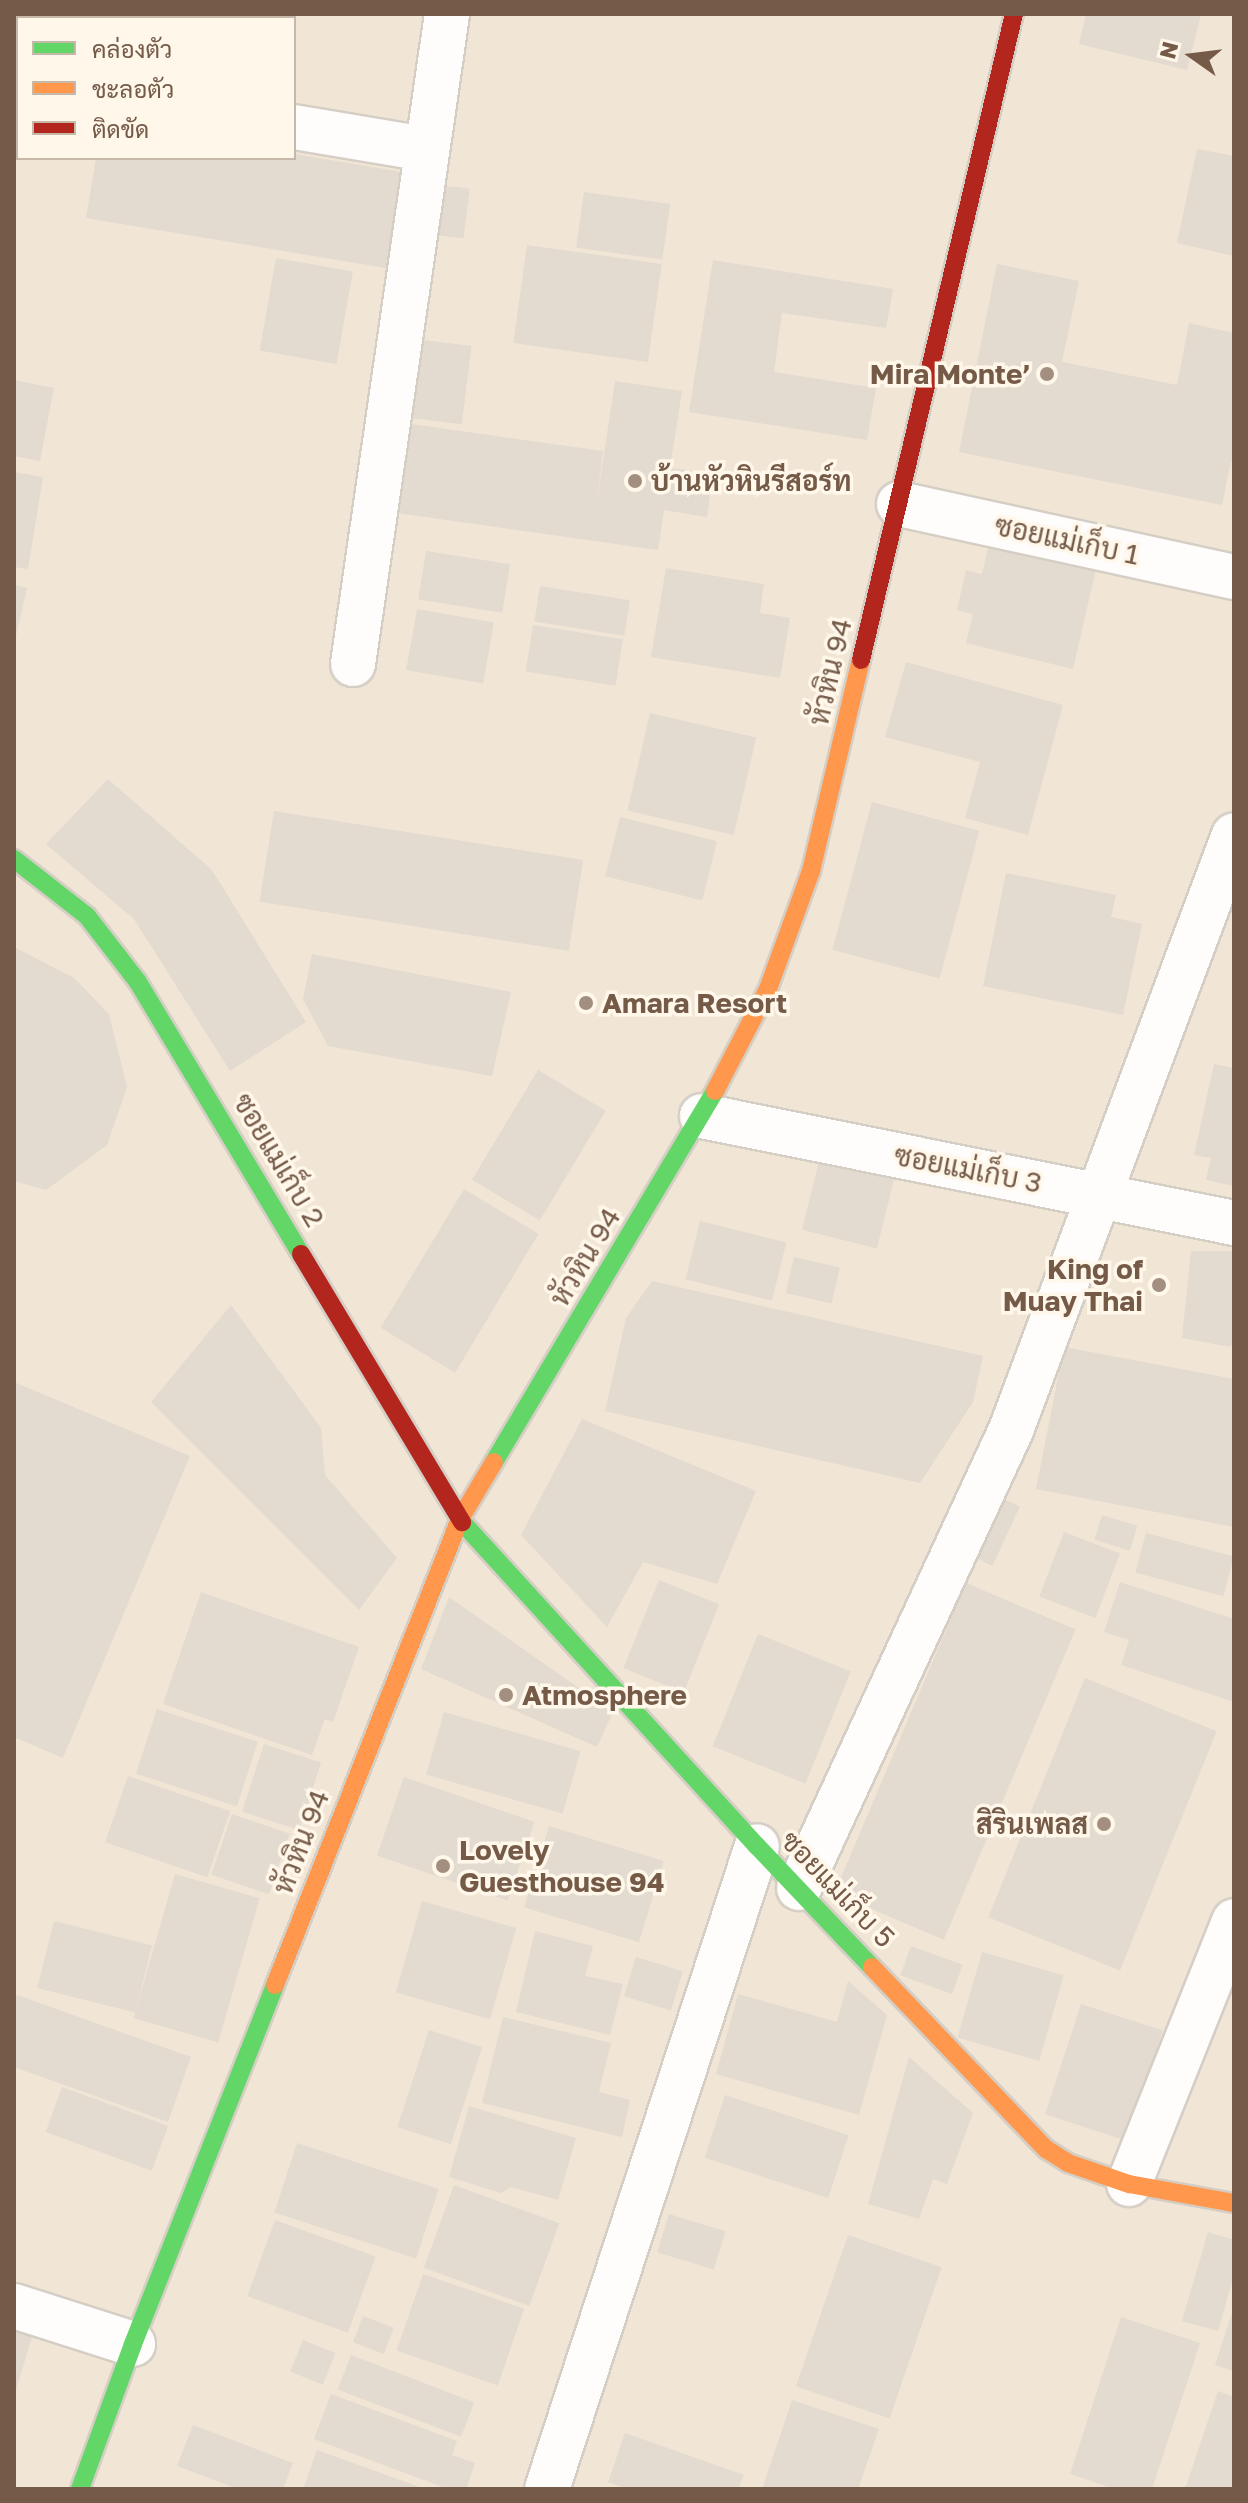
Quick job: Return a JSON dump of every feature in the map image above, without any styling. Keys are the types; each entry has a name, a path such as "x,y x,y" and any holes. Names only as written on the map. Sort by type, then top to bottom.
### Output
{"street":[{"path":"353,664 425,149 447,14"},
{"name":"หัวหิน 94","path":"80,2489 133,2344 460,1519 702,1116 768,989 811,871 1014,14"},
{"path":"296,127 425,149"},
{"name":"ซอยแม่เก็บ 1","path":"899,504 1234,577"},
{"path":"799,1888 1011,1430 1234,835"},
{"name":"ซอยแม่เก็บ 2","path":"14,859 87,916 138,982 460,1519"},
{"name":"ซอยแม่เก็บ 3","path":"702,1116 1234,1223"},
{"name":"ซอยแม่เก็บ 5","path":"460,1519 757,1846 1046,2149 1068,2163 1129,2184 1234,2203"},
{"path":"547,2489 757,1846"},
{"path":"1129,2184 1234,1921"},
{"path":"14,2306 133,2344"}],"shaded area":[{"path":"14,14 1234,14 1234,2489 14,2489"}],"building":[{"path":"14,14 46,14 16,16 14,73"},
{"path":"269,14 283,16 150,16"},
{"path":"1086,14 1201,14 1187,70 1079,44"},
{"path":"1197,149 1234,156 1234,256 1177,243"},
{"path":"296,154 402,172 386,268 86,218 96,160 296,160"},
{"path":"430,184 470,189 464,239 424,234"},
{"path":"584,192 670,204 662,260 576,247"},
{"path":"527,245 662,264 648,362 513,343"},
{"path":"276,258 353,272 336,364 260,351"},
{"path":"713,260 893,289 886,328 782,313 774,372 876,388 867,440 689,412"},
{"name":"Mira Monte’","path":"997,264 1079,281 1062,362 1177,385 1189,323 1234,333 1234,462 1231,461 1222,505 959,452"},
{"path":"407,338 472,346 462,424 397,416"},
{"path":"14,380 54,388 40,461 14,456"},
{"path":"615,381 682,391 670,468 713,474 707,517 664,510 658,550 383,511 397,422 603,451 596,507"},
{"path":"14,472 43,477 28,569 14,567"},
{"path":"989,544 1096,569 1073,669 966,643 973,614 957,610 966,570 982,574"},
{"path":"426,551 510,564 502,613 418,599"},
{"path":"666,568 764,584 760,613 790,618 780,678 651,657"},
{"path":"14,585 27,588 15,640 14,640"},
{"path":"540,586 630,600 624,636 534,622"},
{"path":"417,609 494,623 483,684 406,670"},
{"path":"533,625 623,639 616,686 526,671"},
{"path":"906,662 1063,705 1028,835 965,818 980,762 885,737"},
{"path":"650,713 756,738 734,835 628,810"},
{"path":"108,779 212,870 306,1022 230,1071 134,919 46,844"},
{"path":"872,802 979,831 940,979 832,950"},
{"path":"274,811 583,860 569,951 260,902"},
{"path":"620,817 717,841 702,900 605,876"},
{"path":"1006,873 1116,895 1111,917 1142,924 1123,1015 983,986"},
{"path":"14,947 74,978 109,1014 127,1087 107,1145 46,1190 14,1181"},
{"path":"312,954 511,992 492,1076 328,1046 303,999"},
{"path":"1214,1064 1234,1068 1234,1186 1206,1180 1211,1158 1194,1155"},
{"path":"538,1070 606,1111 540,1220 472,1180"},
{"path":"820,1158 895,1177 877,1248 802,1230"},
{"path":"464,1189 539,1234 455,1373 381,1328"},
{"path":"700,1221 786,1243 772,1301 685,1279"},
{"path":"1191,1251 1234,1251 1234,1341 1230,1347 1182,1338"},
{"path":"794,1257 840,1268 831,1304 786,1293"},
{"path":"652,1281 983,1356 973,1402 920,1483 605,1411 626,1318"},
{"path":"231,1305 321,1428 325,1475 397,1558 359,1610 151,1402"},
{"path":"1064,1347 1234,1379 1234,1527 1036,1489"},
{"path":"14,1382 190,1456 63,1758 14,1737"},
{"path":"582,1419 756,1491 717,1584 643,1562 607,1627 521,1535"},
{"path":"999,1497 1020,1507 992,1566 972,1556"},
{"path":"1102,1515 1137,1526 1130,1551 1094,1540"},
{"path":"1064,1532 1120,1554 1095,1618 1039,1596"},
{"path":"1146,1533 1234,1557 1223,1596 1135,1573"},
{"path":"659,1580 719,1604 684,1692 623,1668"},
{"path":"1120,1582 1234,1619 1234,1702 1121,1665 1129,1640 1104,1632"},
{"path":"966,1583 1076,1629 944,1940 834,1893"},
{"path":"201,1592 359,1647 333,1722 325,1719 312,1755 163,1704"},
{"path":"449,1597 613,1712 597,1747 421,1669"},
{"path":"758,1634 851,1671 805,1784 713,1746"},
{"name":"สิรินเพลส","path":"1085,1678 1217,1731 1120,1970 988,1917"},
{"path":"157,1709 258,1742 237,1806 136,1774"},
{"path":"444,1712 580,1751 563,1814 426,1774"},
{"path":"264,1744 321,1763 299,1830 242,1812"},
{"path":"128,1776 230,1811 207,1877 105,1842"},
{"path":"404,1777 534,1822 507,1900 377,1855"},
{"path":"232,1814 290,1834 269,1894 211,1875"},
{"path":"549,1826 664,1861 639,1942 524,1907"},
{"path":"175,1874 260,1898 218,2042 134,2018"},
{"path":"422,1901 516,1928 490,2019 396,1992"},
{"path":"54,1921 152,1945 135,2012 37,1988"},
{"path":"535,1931 593,1946 585,1976 623,1984 610,2035 516,2012"},
{"path":"911,1946 963,1965 952,1994 900,1975"},
{"path":"982,1952 1064,1975 1039,2061 957,2038"},
{"path":"636,1957 683,1971 671,2011 624,1996"},
{"path":"848,1981 887,2015 859,2115 716,2074 738,1994 837,2022"},
{"path":"17,1995 191,2057 168,2122 14,2067 14,2005"},
{"path":"1081,2004 1163,2031 1127,2141 1045,2114"},
{"path":"503,2017 611,2043 599,2092 630,2100 622,2137 482,2103"},
{"path":"429,2030 482,2047 451,2144 397,2127"},
{"path":"909,2057 973,2113 947,2184 933,2179 919,2219 868,2204"},
{"path":"62,2087 168,2126 152,2171 46,2132"},
{"path":"725,2095 849,2135 828,2198 705,2158"},
{"path":"469,2106 576,2138 558,2200 511,2187 501,2193 449,2177"},
{"path":"297,2143 439,2189 416,2258 274,2212"},
{"path":"454,2185 559,2223 529,2306 424,2268"},
{"path":"669,2214 725,2231 714,2270 657,2252"},
{"path":"275,2220 376,2257 348,2333 247,2296"},
{"path":"1208,2232 1234,2240 1234,2275 1218,2331 1182,2321"},
{"path":"848,2235 942,2267 890,2419 796,2386"},
{"path":"423,2274 524,2309 498,2385 397,2351"},
{"path":"1234,2307 1234,2371 1215,2365"},
{"path":"363,2316 394,2328 384,2354 353,2342"},
{"path":"1121,2317 1200,2343 1152,2489 1114,2489 1070,2474"},
{"path":"14,2321 35,2327 15,2393 14,2393"},
{"path":"303,2340 335,2353 323,2385 290,2372"},
{"path":"351,2355 474,2402 461,2437 338,2390"},
{"path":"1218,2391 1234,2397 1234,2489 1185,2489"},
{"path":"331,2394 457,2441 452,2455 475,2463 466,2489 448,2489 314,2439"},
{"path":"792,2400 879,2429 858,2489 762,2489"},
{"path":"193,2425 293,2463 283,2489 238,2489 177,2466"},
{"path":"625,2433 744,2475 738,2489 627,2489 608,2482"},
{"path":"317,2450 425,2489 303,2489"}],"traffic: fast":[{"path":"14,859 87,916 138,982 301,1254"},
{"path":"494,1462 715,1091"},
{"path":"462,1522 757,1846 872,1967"},
{"path":"80,2489 133,2344 275,1985"}],"traffic: slow":[{"path":"715,1091 768,989 811,871 861,660"},
{"path":"275,1985 460,1519 494,1462"},
{"path":"872,1967 1046,2149 1068,2163 1129,2184 1234,2203"}],"traffic: jam":[{"path":"861,660 1014,14"},
{"path":"301,1254 462,1522"}],"place":[{"name":"Mira Monte’","path":"1047,374"},
{"name":"บ้านหัวหินรีสอร์ท","path":"635,481"},
{"name":"Amara Resort","path":"586,1003"},
{"name":"King of Muay Thai","path":"1159,1285"},
{"name":"Atmosphere","path":"506,1695"},
{"name":"สิรินเพลส","path":"1104,1824"},
{"name":"Lovely Guesthouse 94","path":"443,1866"}]}
